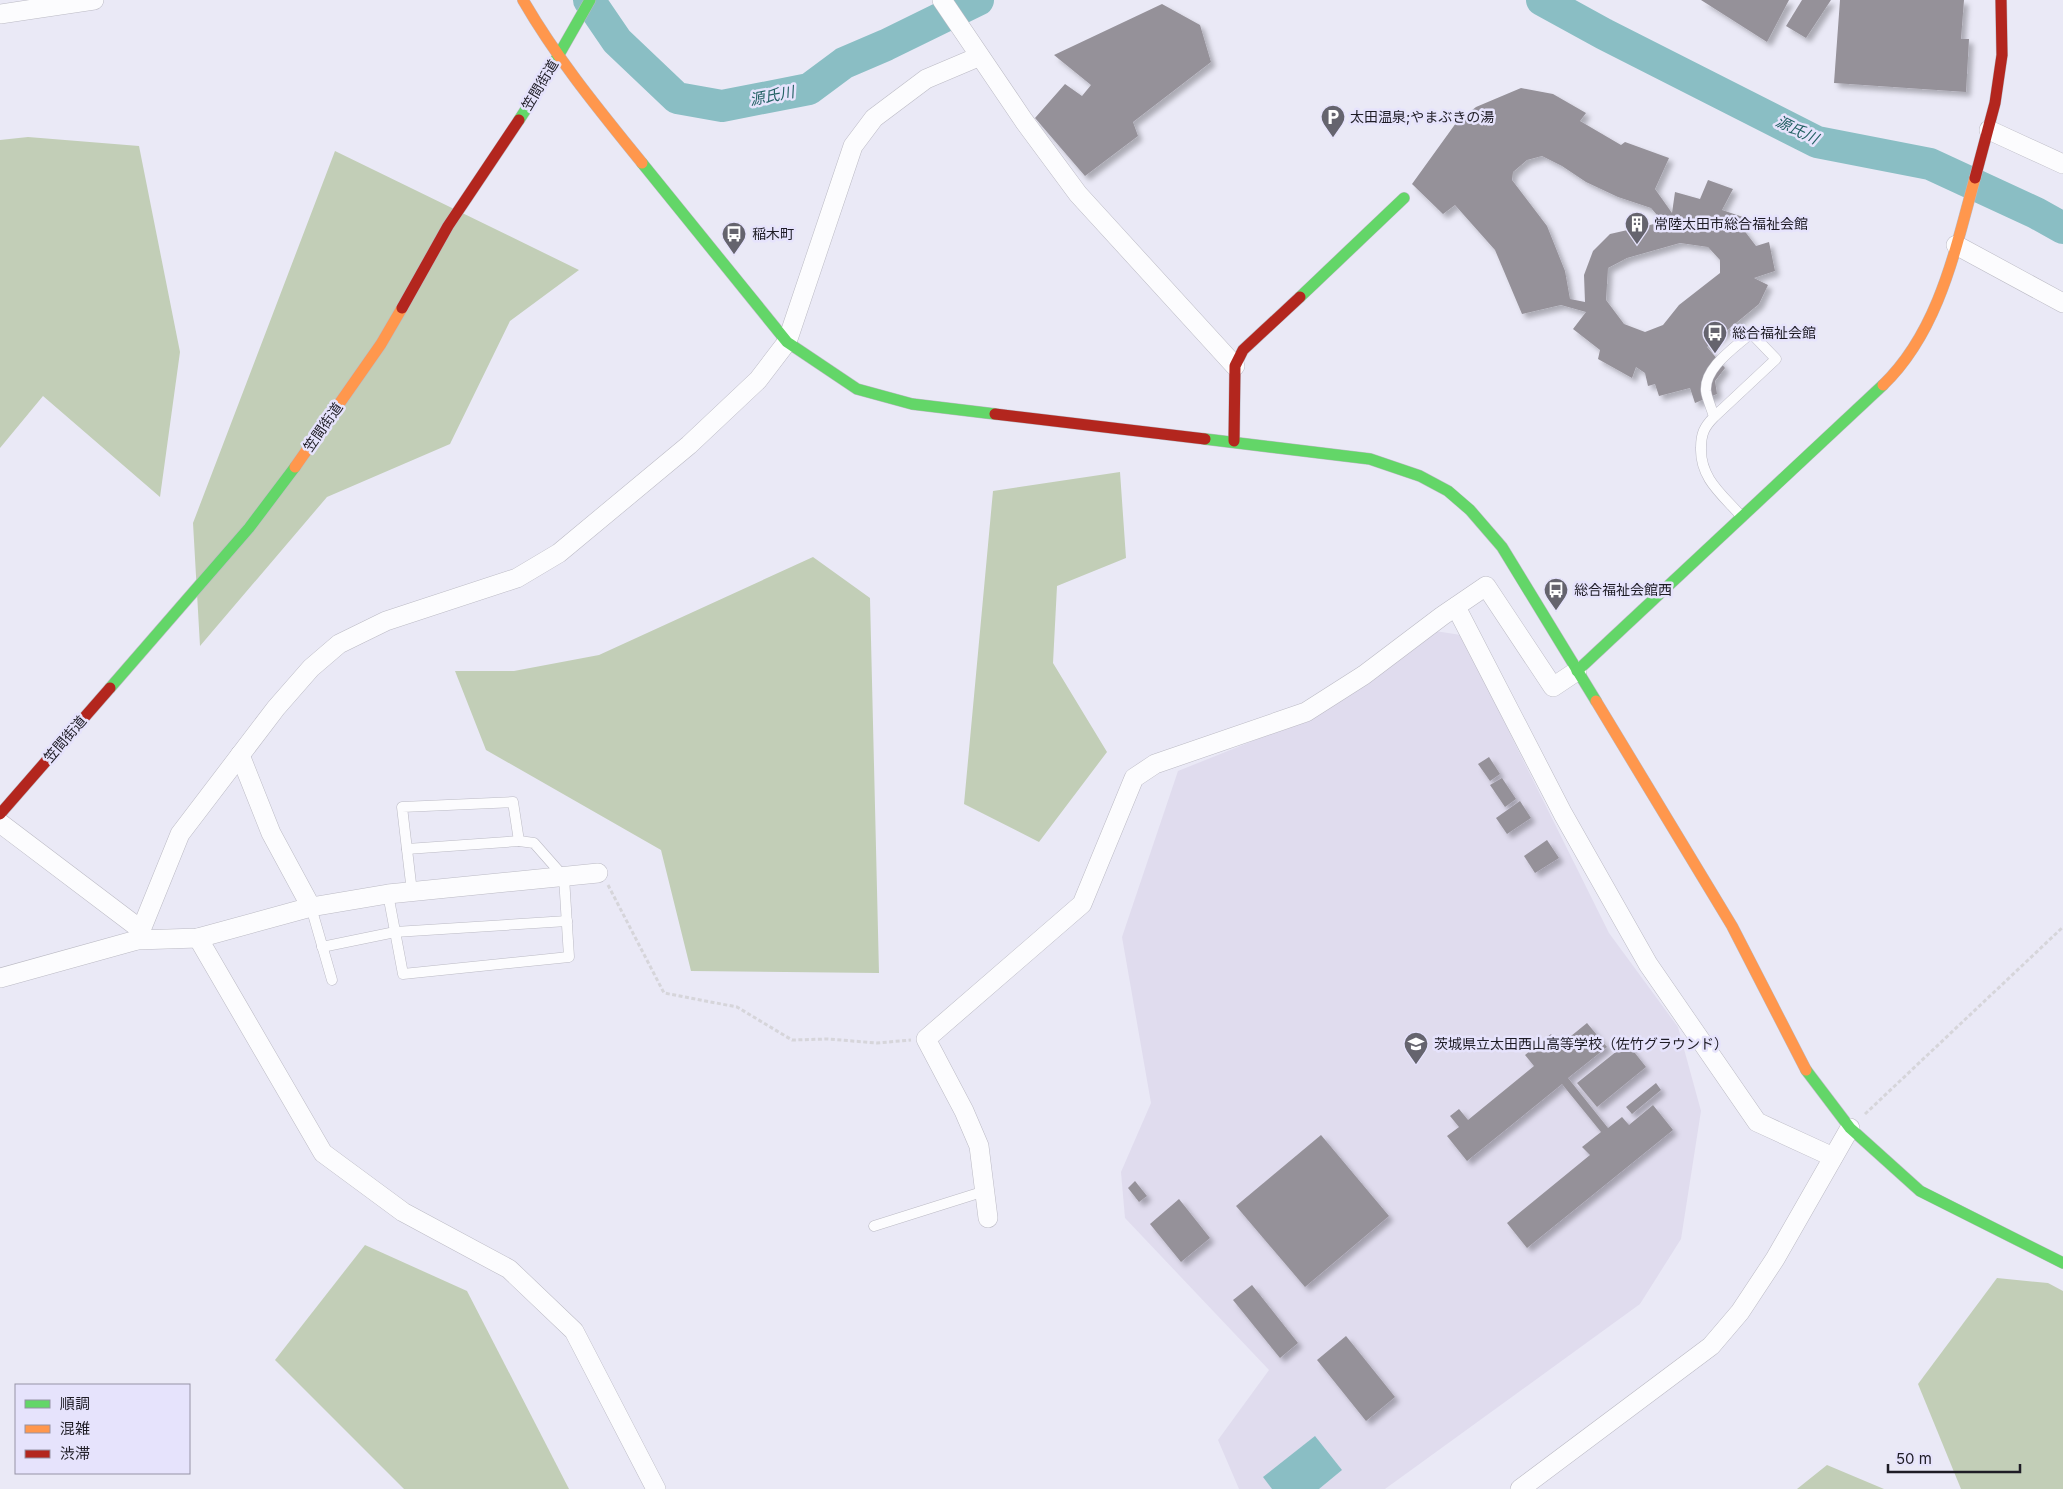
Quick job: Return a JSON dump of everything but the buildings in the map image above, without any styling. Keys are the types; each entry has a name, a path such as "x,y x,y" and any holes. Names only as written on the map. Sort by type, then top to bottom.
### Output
{"street":[{"path":"0,14 94,0"},
{"path":"523,0 558,55 586,94 787,342 857,389 912,404 1234,441 1370,459 1415,474 1448,491 1474,514 1502,547 1732,926 1808,1072 1850,1128 1920,1192 2063,1263"},
{"name":"笠間街道","path":"0,814 249,528 312,444 381,344 448,226 541,86 572,28 590,0"},
{"path":"942,0 974,49 1078,194 1235,366"},
{"path":"988,1218 979,1146 964,1111 926,1039 1082,904 1134,778 1155,764 1306,712 1364,675 1486,586 1554,687 1577,671 1893,376 1917,345 1928,323 1959,236 1989,130 2002,55 2001,0"},
{"path":"138,935 180,834 311,668 339,644 386,622 517,578 559,553 689,445 758,380 787,342 852,146 874,118 926,79 974,49"},
{"path":"1989,130 2063,164"},
{"path":"1234,441 1235,366 1243,350 1404,198"},
{"path":"1959,236 2063,303"},
{"path":"1456,607 1564,814 1648,964 1757,1122 1833,1157"},
{"path":"240,756 271,833 311,907"},
{"path":"0,823 138,935"},
{"path":"0,978 138,935 198,938 311,907 388,894 598,873"},
{"path":"198,938 324,1152 403,1212 510,1269 574,1331 656,1489"},
{"path":"1520,1489 1711,1346 1740,1312 1775,1259 1850,1128"}],"lane":[{"path":"1714,417 1706,391 1707,379 1714,368 1751,333 1776,359 1714,417 1704,426 1701,440 1701,463 1704,474 1742,517"},
{"path":"412,892 402,807 513,802 519,842"},
{"path":"388,894 403,974 569,958 564,877 534,843 519,842 407,849"},
{"path":"311,907 332,980"},
{"path":"322,947 395,932 567,921"},
{"path":"874,1226 985,1191"}],"path":[{"path":"598,873 611,889 664,993 737,1007 792,1040 828,1039 877,1043 926,1039"},
{"path":"1850,1128 2063,927"}],"shaded area":[{"name":"茨城県立太田西山高等学校（佐竹グラウンド）","path":"1435,631 1461,635 1609,933 1678,1027 1701,1111 1681,1239 1640,1304 1385,1489 1239,1489 1218,1440 1269,1370 1125,1218 1121,1172 1151,1103 1122,937 1178,771 1320,714 1384,671"}],"green space":[{"path":"28,137 139,146 180,352 160,497 43,396 0,448 0,140"},
{"path":"335,151 579,270 510,321 450,444 327,497 200,646 193,523"},
{"path":"1120,472 1126,558 1057,586 1053,663 1107,752 1039,842 964,804 993,491"},
{"path":"813,557 870,598 879,973 691,971 661,850 486,750 455,671 514,671 599,655"},
{"path":"365,1245 467,1291 569,1489 404,1489 275,1360"},
{"path":"1997,1278 2048,1283 2063,1291 2063,1489 1961,1489 1918,1384"},
{"path":"1827,1465 1884,1489 1797,1489"}],"water":[{"path":"1315,1436 1342,1470 1319,1489 1272,1489 1263,1477"}],"waterway":[{"name":"源氏川","path":"589,0 617,41 677,98 722,106 809,89 844,63 886,45 978,0"},
{"name":"源氏川","path":"1542,0 1604,34 1817,142 1930,164 2036,213 2063,228"}],"traffic: fast":[{"path":"519,120 541,86 590,0"},
{"path":"642,163 787,342 857,389 912,404 995,414"},
{"path":"1300,297 1404,198"},
{"path":"1577,671 1883,385"},
{"path":"1205,439 1370,459 1420,476 1448,491 1470,510 1502,547 1596,701"},
{"path":"110,688 249,528 295,467"},
{"path":"1806,1070 1850,1128 1920,1191 2063,1263"}],"traffic: slow":[{"path":"523,0 565,64 642,163"},
{"path":"1883,385 1902,364 1918,340 1931,315 1952,261 1975,178"},
{"path":"295,467 381,344 402,308"},
{"path":"1596,701 1732,926 1806,1070"}],"traffic: jam":[{"path":"1975,178 1995,103 2002,55 2001,0"},
{"path":"402,308 448,226 519,120"},
{"path":"1234,441 1235,366 1243,350 1300,297"},
{"path":"995,414 1205,439"},
{"path":"0,814 110,688"}],"place":[{"name":"太田温泉;やまぶきの湯","path":"1333,138"},
{"name":"常陸太田市総合福祉会館","path":"1637,245"},
{"name":"稲木町","path":"734,255"},
{"name":"総合福祉会館","path":"1715,354"},
{"name":"総合福祉会館西","path":"1556,611"},
{"name":"茨城県立太田西山高等学校（佐竹グラウンド）","path":"1416,1065"}]}
